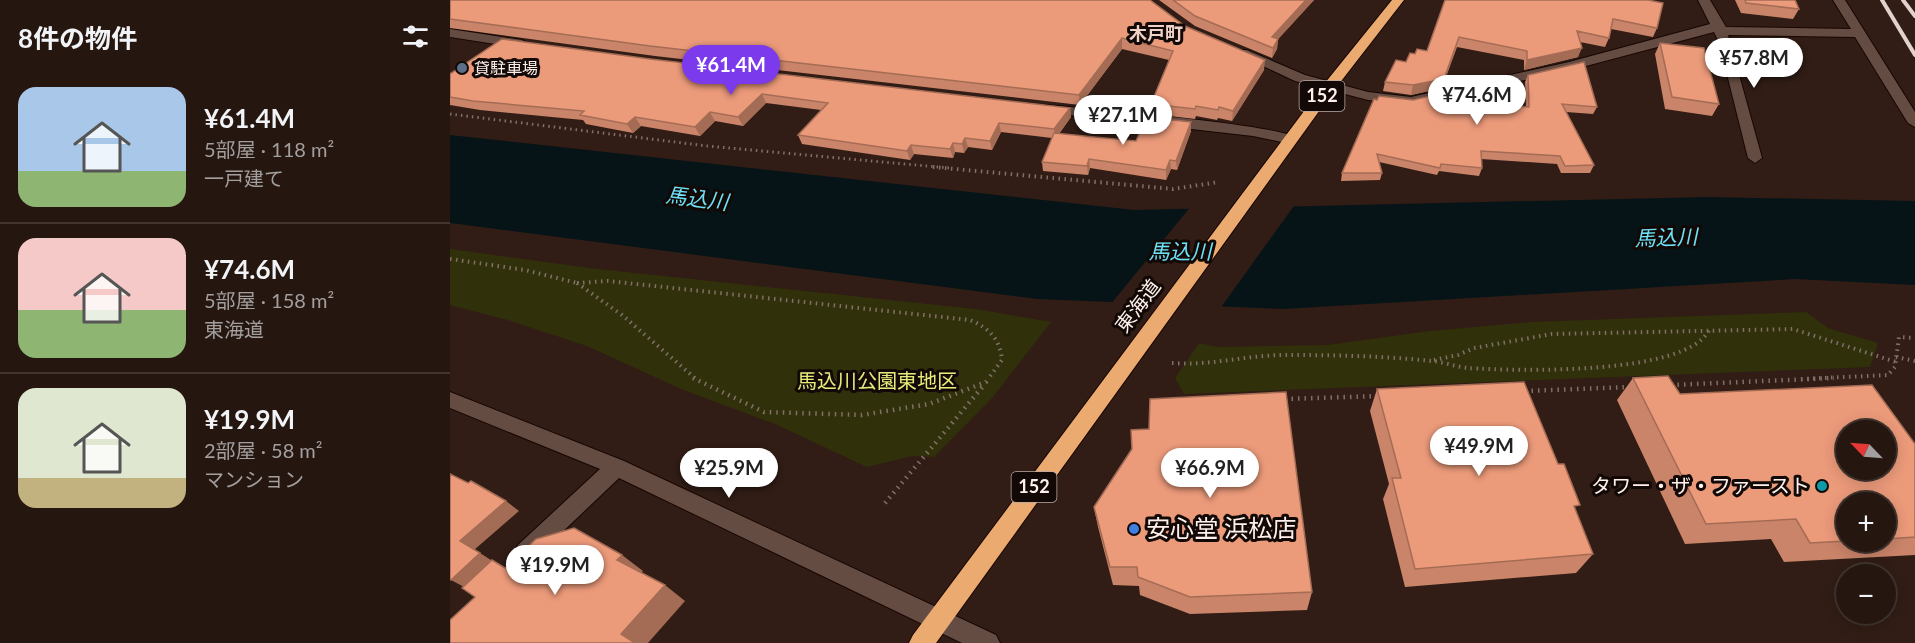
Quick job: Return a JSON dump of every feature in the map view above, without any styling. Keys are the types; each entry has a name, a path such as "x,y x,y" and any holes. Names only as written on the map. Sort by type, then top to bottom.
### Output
{"highway":[{"name":"東海道","path":"921,643 1330,86 1398,0"}],"street":[{"path":"1704,0 1720,29 1755,158"},
{"path":"1839,0 1915,123"},
{"path":"1233,50 1300,78 1368,96 1412,101 1571,66 1708,28 1859,33"},
{"path":"450,33 540,47"},
{"path":"1034,108 1253,132 1291,139"},
{"path":"450,400 617,467 988,643"},
{"path":"511,566 617,467"}],"path":[{"path":"450,114 707,147 1161,188 1173,189 1219,182"},
{"path":"450,259 525,270 577,283 609,281 970,320 993,332 1002,351 1002,360 885,503"},
{"path":"577,283 622,315 694,378 764,412 862,415 929,404 986,382"},
{"path":"1433,361 1458,356 1474,348 1552,334 1793,329 1896,359 1915,361"},
{"path":"1172,363 1197,365 1284,354 1433,361 1465,368 1526,370 1619,366 1654,360 1677,351 1705,338 1709,330"},
{"path":"1667,386 1888,375 1892,373 1899,337 1915,338"},
{"path":"1524,391 1643,387"},
{"path":"1275,399 1381,396"}],"green space":[{"name":"馬込川公園東地区","path":"450,249 597,269 975,309 1051,322 992,398 934,457 912,456 867,467 775,424 681,389 587,346 508,320 450,305"},
{"path":"1806,312 1828,328 1878,343 1870,367 1184,394 1175,378 1199,343 1217,347 1328,345 1430,331 1533,322"}],"water":[{"name":"馬込川","path":"450,135 1134,210 1708,197 1915,201 1915,285 1795,279 1283,309 1037,299 450,223"}],"pier":[{"path":"1296,203 1219,310 1110,305 1192,205"}],"building":[{"path":"450,0 1150,0 1185,26 1265,60 1233,111 1219,107 1218,110 1196,106 1195,109 1151,104 1173,51 1122,38 1079,95 650,46 450,19"},
{"path":"1173,0 1306,0 1272,37 1278,39 1273,48 1195,16"},
{"path":"1445,0 1648,0 1663,3 1657,28 1613,19 1609,38 1577,31 1582,48 1527,60 1527,51 1459,37 1444,79 1413,85 1385,82 1396,60 1406,62 1410,53 1415,54 1417,49 1427,51"},
{"path":"1745,0 1795,0 1799,9 1746,3"},
{"path":"502,39 650,59 1070,108 1054,129 999,123 990,141 965,138 962,144 953,143 950,149 911,145 907,151 798,135 828,103 762,94 738,117 710,112 695,127 635,117 627,124 580,115 584,111 450,97 450,74"},
{"path":"1660,43 1704,48 1719,104 1672,97"},
{"path":"1584,62 1597,107 1562,104 1594,165 1565,166 1560,156 1481,151 1482,168 1441,164 1440,168 1377,154 1382,173 1342,173 1374,99 1377,100 1379,96 1413,100 1439,94 1437,100 1529,107 1528,75"},
{"path":"1146,117 1191,122 1176,161 1170,160 1166,170 1089,159 1087,166 1042,162 1054,133 1136,141"},
{"path":"1668,376 1680,394 1872,385 1915,444 1915,537 1896,538 1896,492 1836,492 1836,542 1810,543 1796,519 1706,524 1633,378"},
{"path":"1524,382 1558,464 1564,464 1580,505 1574,506 1593,554 1415,569 1392,478 1401,478 1377,389"},
{"path":"1286,392 1312,592 1190,597 1138,577 1137,567 1110,567 1094,507 1132,449 1131,430 1149,429 1150,399"},
{"path":"450,474 468,483 471,481 506,501 460,541 480,553 451,580 450,579"},
{"path":"574,528 622,555 617,560 665,585 621,634 635,643 450,643 450,620 475,597 462,588 492,560 505,568 536,539"}],"railway":[{"path":"1882,0 1915,55"},
{"path":"1903,0 1915,16"}],"place":[{"name":"貸駐車場","path":"462,68"},
{"name":"タワー・ザ・ファースト","path":"1822,486"},
{"name":"安心堂 浜松店","path":"1134,529"}],"district":[{"name":"木戸町","path":"1156,34"}]}
